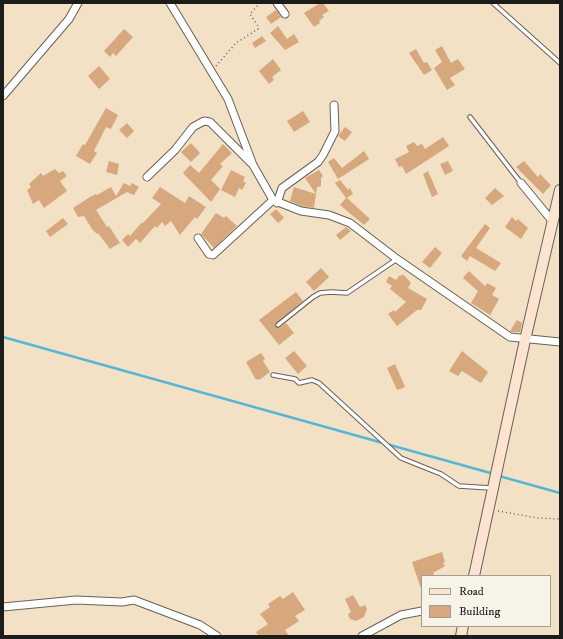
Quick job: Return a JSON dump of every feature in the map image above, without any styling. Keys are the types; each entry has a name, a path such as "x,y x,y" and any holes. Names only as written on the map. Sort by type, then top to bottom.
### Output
{"street":[{"path":"3,96 69,18 78,3"},
{"path":"170,3 228,99 253,165 275,202 301,210 340,218 350,223 398,259 510,337 525,340 560,342"},
{"path":"277,3 286,14"},
{"path":"198,238 209,254 213,255 275,202 282,188 318,162 335,131 334,105"},
{"path":"147,177 175,150 193,127 204,121 210,122 253,165"},
{"path":"521,183 553,222"},
{"path":"474,575 492,488 560,190"},
{"path":"3,607 76,600 122,602 134,600 200,625 217,636"},
{"path":"362,636 401,615 421,611"}],"lane":[{"path":"493,3 560,63"},
{"path":"470,117 521,183"},
{"path":"278,325 313,297 331,292 348,293 398,259"},
{"path":"273,375 291,378 299,383 312,380 319,383 401,458 441,474 459,486 492,488"}],"path":[{"path":"212,71 236,43 258,29 258,26 250,14 260,3"},
{"path":"488,509 538,518 560,519"}],"building":[{"path":"320,3 323,3 329,11 322,15 324,17 319,21 320,23 314,27 304,13"},
{"path":"276,10 281,17 271,24 266,17"},
{"path":"278,26 287,39 294,34 299,42 285,50 270,33"},
{"path":"124,29 133,37 116,56 113,53 110,57 104,51"},
{"path":"262,36 266,41 255,48 252,43"},
{"path":"442,46 451,63 458,59 465,69 450,78 455,85 447,90 434,68 442,62 435,50"},
{"path":"416,49 424,63 427,62 432,70 424,75 409,53"},
{"path":"273,59 281,70 272,77 274,80 269,84 259,71"},
{"path":"99,66 110,79 99,89 88,76"},
{"path":"106,108 118,115 111,129 106,127 94,151 97,153 90,164 76,156 83,144 85,145"},
{"path":"303,111 310,122 294,132 287,121"},
{"path":"127,123 134,131 127,138 119,130"},
{"path":"345,127 352,132 345,141 338,136"},
{"path":"443,137 449,146 406,174 402,166 399,167 395,159 409,152 406,146 414,142 417,146 422,144 425,149"},
{"path":"191,143 200,153 191,162 181,152"},
{"path":"223,144 232,153 220,164 223,166 211,180 220,189 211,202 183,173 190,165 199,173"},
{"path":"364,151 369,159 338,179 328,162 334,158 342,168"},
{"path":"109,161 119,164 117,175 106,172"},
{"path":"448,161 453,171 445,175 440,164"},
{"path":"524,161 538,177 540,174 551,185 543,194 516,167"},
{"path":"55,169 59,173 63,171 67,176 60,181 67,191 44,208 39,200 33,204 27,190 31,187 29,184 41,173 43,176"},
{"path":"231,170 245,177 243,181 246,183 242,190 239,188 235,197 221,190"},
{"path":"319,170 323,176 321,178 321,186 317,187 316,194 305,178"},
{"path":"428,171 438,194 432,197 423,174"},
{"path":"340,180 348,190 350,188 353,194 347,198 370,219 364,225 340,205 346,198 335,183"},
{"path":"124,183 130,186 132,183 139,187 134,195 127,192 96,210 120,243 110,249 98,233 97,234 92,229 84,216 78,217 73,208 90,197 96,194 97,195 111,187 116,196"},
{"path":"160,187 185,203 189,196 206,207 197,219 195,217 180,235 171,221 165,226 162,222 157,228 155,226 140,243 136,239 128,247 122,240 128,234 130,236 161,204 152,198"},
{"path":"294,187 316,194 314,208 302,206 290,201"},
{"path":"495,188 504,196 492,205 485,198"},
{"path":"277,210 284,218 278,223 270,214"},
{"path":"216,213 224,218 226,216 237,226 214,248 201,234"},
{"path":"512,217 516,221 518,219 528,228 521,239 505,227"},
{"path":"63,218 68,224 50,237 46,231"},
{"path":"485,224 490,228 476,248 501,263 495,271 470,256 467,261 461,256"},
{"path":"346,227 351,231 340,240 336,235"},
{"path":"435,247 442,253 430,268 422,262"},
{"path":"321,268 329,277 314,291 306,282"},
{"path":"469,271 485,286 487,283 496,288 492,295 499,299 490,315 471,303 478,291 463,278"},
{"path":"403,274 411,283 408,288 427,299 421,310 417,310 397,326 388,314 394,310 395,312 406,302 390,289 392,286 386,282 389,276 396,280"},
{"path":"296,292 303,301 275,325 279,328 286,323 294,333 279,345 259,320"},
{"path":"517,320 522,323 520,332 510,331"},
{"path":"294,351 307,366 298,374 285,358"},
{"path":"462,351 488,372 481,383 462,371 458,376 449,371"},
{"path":"261,353 265,359 263,361 270,372 259,380 256,380 246,362"},
{"path":"395,364 405,387 397,390 387,368"},
{"path":"442,552 445,562 443,563 445,566 433,573 434,575 421,575 421,589 412,562"},
{"path":"293,592 305,610 295,616 299,621 285,630 289,636 259,636 256,632 268,624 260,614 270,607 268,604 280,596 283,599"},
{"path":"353,595 360,607 365,605 367,609 364,617 356,621 350,619 348,614 351,612 345,599"}],"waterway":[{"path":"3,337 494,474"},
{"path":"499,476 560,493"}]}
